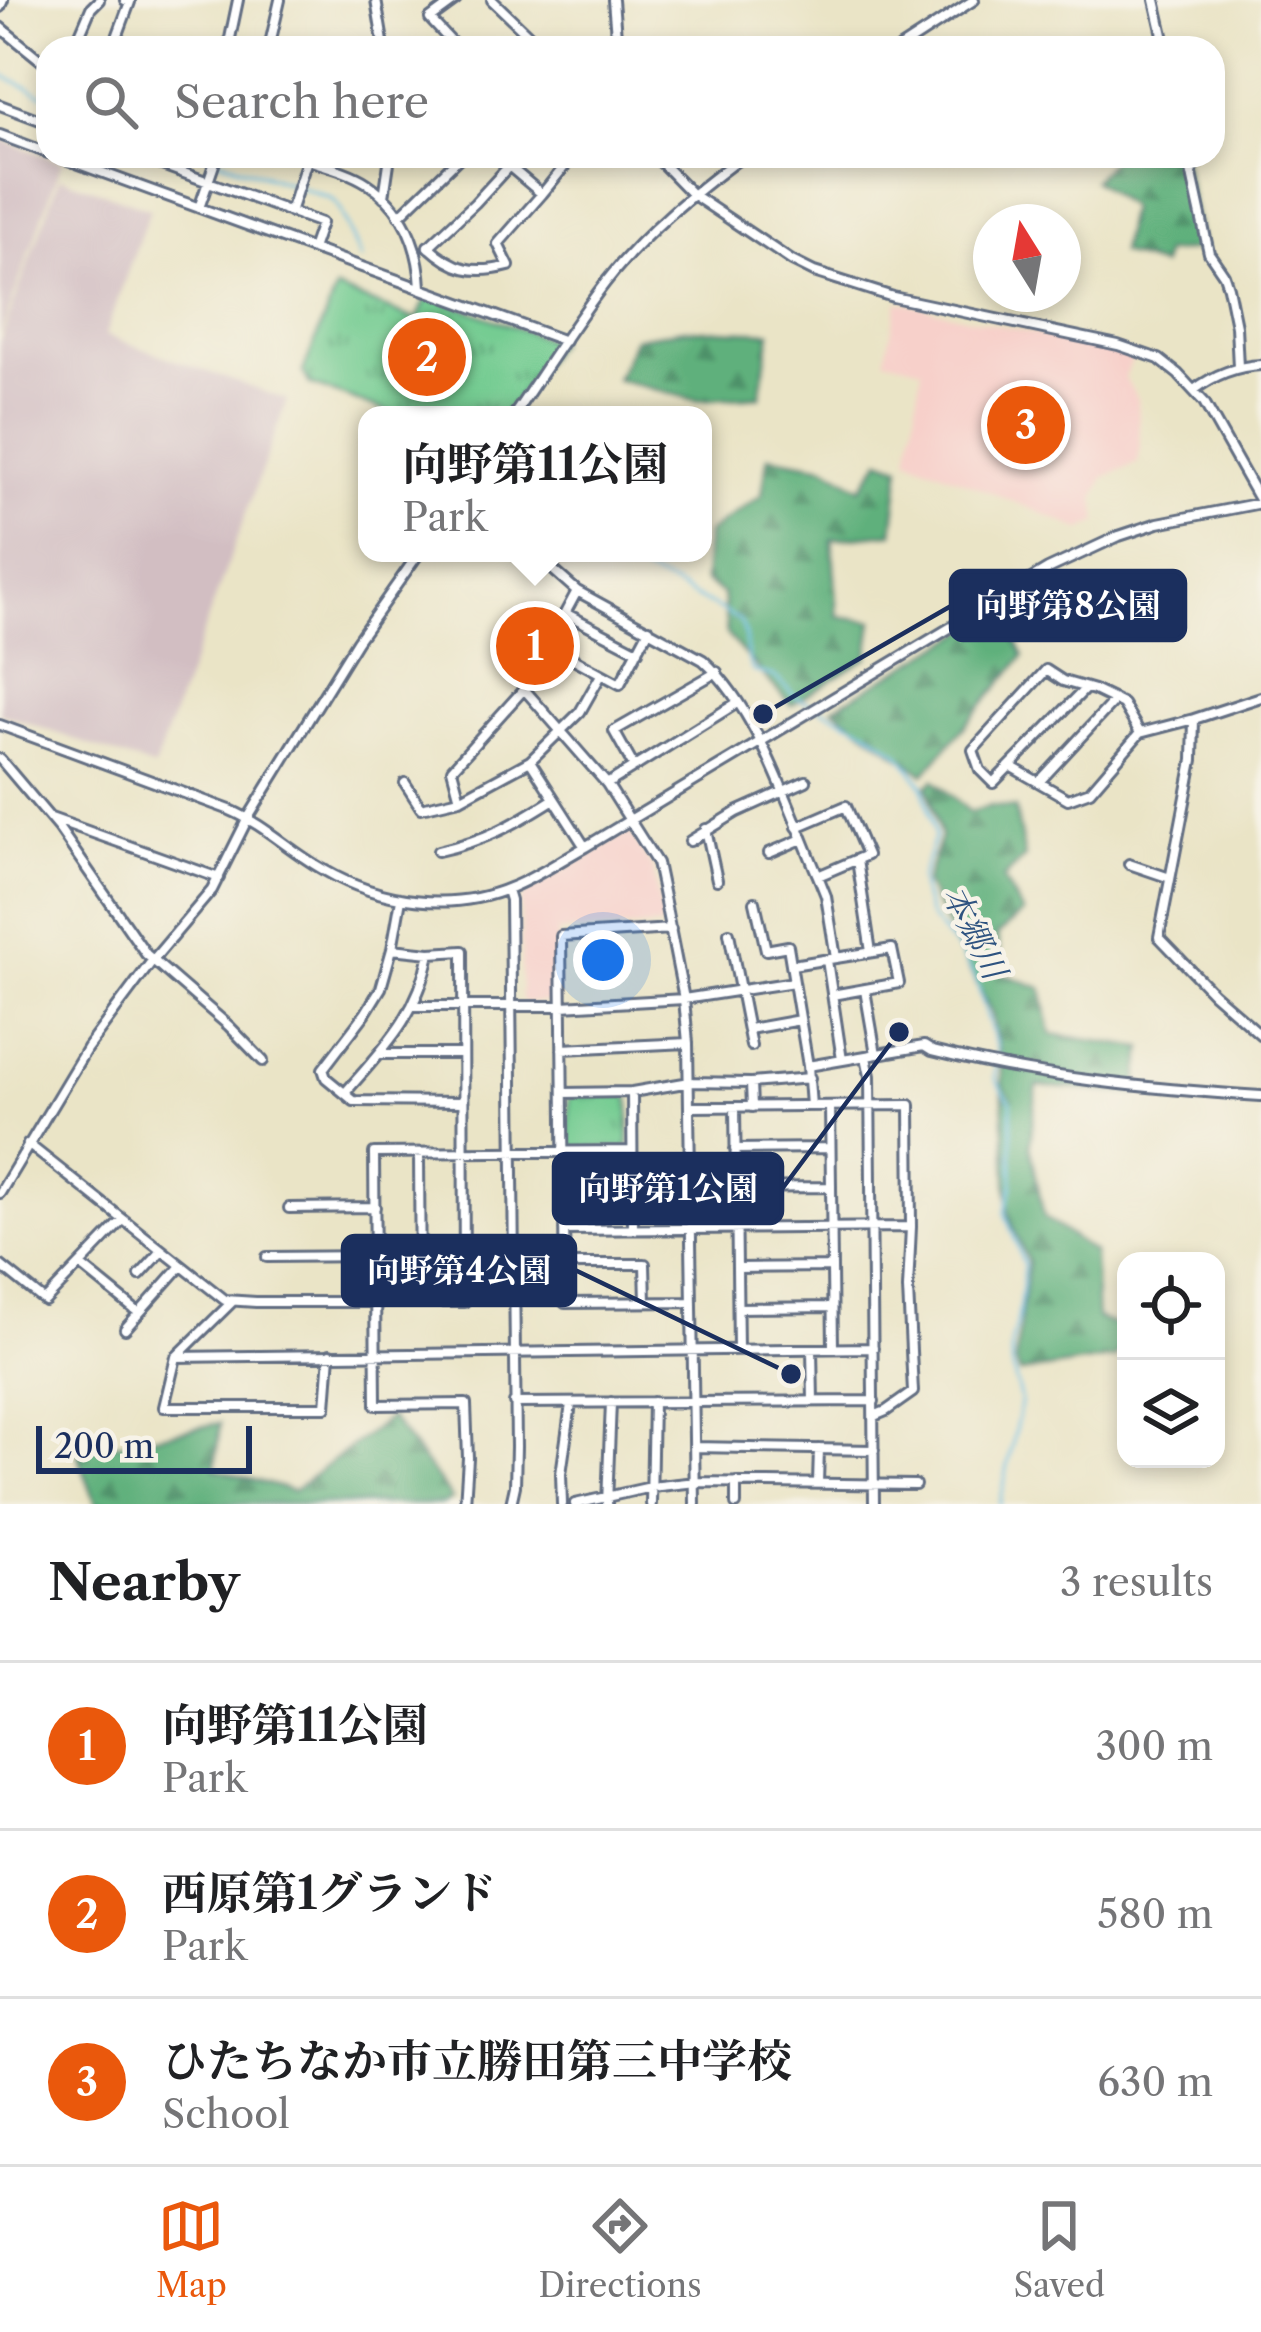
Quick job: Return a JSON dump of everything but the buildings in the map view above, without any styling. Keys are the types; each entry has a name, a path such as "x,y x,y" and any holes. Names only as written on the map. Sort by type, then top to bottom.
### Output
{"street":[{"path":"79,36 99,0"},
{"path":"117,36 130,2 125,0"},
{"path":"230,36 238,0"},
{"path":"272,36 280,0"},
{"path":"376,0 382,36"},
{"path":"446,36 430,19 456,0"},
{"path":"492,0 530,36"},
{"path":"613,0 616,36"},
{"path":"918,36 974,0"},
{"path":"1155,0 1163,36"},
{"path":"0,27 36,56"},
{"path":"0,105 36,118"},
{"path":"0,135 36,148"},
{"path":"98,168 565,341"},
{"path":"169,168 321,223 312,249"},
{"path":"199,208 213,168"},
{"path":"290,212 304,168"},
{"path":"328,168 366,182 399,215 418,256 421,287"},
{"path":"384,199 388,168"},
{"path":"399,215 448,168"},
{"path":"418,256 507,168"},
{"path":"511,168 542,194"},
{"path":"428,246 449,265 488,272 509,266 498,244 563,168"},
{"path":"0,724 248,818 347,883 401,899 468,898 507,890 585,847 1048,569 1158,523 1261,503 1194,391 1159,359 893,297 814,272 692,194 667,168"},
{"path":"520,406 623,262 692,194 727,168"},
{"path":"1191,168 1209,253 1228,287 1238,367"},
{"path":"1194,391 1238,367 1261,364"},
{"path":"0,1193 87,1048 219,878 248,818 357,641 413,562"},
{"path":"544,562 577,591 704,660 737,703 760,742 826,896 832,995 842,1060"},
{"path":"577,591 548,646 601,675 620,684 649,629"},
{"path":"566,613 638,651"},
{"path":"1086,688 993,782 980,770 973,750 1046,670 1123,704 1140,733"},
{"path":"634,767 614,731 716,672"},
{"path":"405,783 421,808 460,799 530,761 580,712 601,675"},
{"path":"460,799 452,770 524,689 607,784 657,863 688,1042 695,1504"},
{"path":"1010,766 1068,799 1090,791 1140,733 1261,698"},
{"path":"1039,782 1115,700"},
{"path":"607,784 737,703"},
{"path":"1193,719 1193,760 1159,937 1261,1035"},
{"path":"0,759 50,818 152,961 263,1061"},
{"path":"530,761 585,847"},
{"path":"689,841 806,781"},
{"path":"438,851 499,833 554,800"},
{"path":"797,827 846,806 867,855 818,876"},
{"path":"50,818 219,878"},
{"path":"706,829 717,880"},
{"path":"769,853 802,839"},
{"path":"857,860 871,952"},
{"path":"1129,864 1170,878"},
{"path":"507,890 513,1153 515,1486 511,1504"},
{"path":"401,899 381,988 322,1069 354,1101 463,1102"},
{"path":"755,902 766,950 788,946 811,1106"},
{"path":"671,929 561,936 565,1303 692,1302"},
{"path":"729,934 751,1046"},
{"path":"28,1144 225,1300 464,1302 463,951 392,949"},
{"path":"792,965 892,949 899,983 832,995"},
{"path":"345,1094 414,1006 430,952"},
{"path":"414,1006 562,1006 684,999 794,982"},
{"path":"865,990 871,1055 874,1504"},
{"path":"749,1029 800,1020"},
{"path":"562,1049 688,1042"},
{"path":"808,1066 924,1046 996,1067 1145,1089 1261,1096"},
{"path":"379,1054 463,1054"},
{"path":"563,1093 810,1078"},
{"path":"751,1083 752,1107"},
{"path":"632,1092 633,1229"},
{"path":"690,1107 910,1105 908,1288 913,1392 874,1416"},
{"path":"830,1106 833,1348"},
{"path":"735,1107 738,1349"},
{"path":"736,1149 830,1148"},
{"path":"465,1504 466,1404 376,1405 374,1154 631,1151"},
{"path":"419,1154 420,1302"},
{"path":"632,1178 691,1177"},
{"path":"736,1188 831,1187"},
{"path":"289,1208 374,1207"},
{"path":"0,1265 45,1301 123,1220"},
{"path":"564,1230 911,1227"},
{"path":"140,1275 162,1251"},
{"path":"267,1257 375,1256"},
{"path":"565,1264 645,1264 646,1303"},
{"path":"80,1265 140,1313"},
{"path":"125,1329 181,1266"},
{"path":"737,1268 832,1267"},
{"path":"233,1301 176,1357 164,1407 326,1407 330,1354"},
{"path":"738,1308 832,1307"},
{"path":"812,1348 813,1401"},
{"path":"176,1357 873,1348"},
{"path":"514,1403 874,1401"},
{"path":"608,1500 611,1402"},
{"path":"651,1504 653,1402"},
{"path":"562,1504 561,1474 571,1403"},
{"path":"694,1447 874,1450"},
{"path":"818,1484 819,1449"},
{"path":"575,1504 696,1482 914,1486"},
{"path":"736,1482 736,1504"}],"shaded area":[{"path":"0,139 36,152 36,168 60,168 0,335"},
{"path":"60,177 150,209 105,335 287,400 154,768 0,713 0,341"},
{"path":"898,301 1130,353 1133,358 1125,377 1138,401 1138,463 1104,477 1095,499 1098,522 1082,530 908,458 922,368 885,359"},
{"path":"627,833 652,867 663,922 660,927 557,932 558,998 525,1003 521,999 521,901 527,892"}],"green space":[{"path":"1104,168 1185,168 1202,249 1164,253 1161,266 1120,253 1129,207 1093,180"},
{"path":"336,289 417,320 428,295 557,343 512,406 372,406 310,384 303,372"},
{"path":"685,329 771,332 760,396 695,400 616,379 635,338"},
{"path":"768,456 825,466 861,488 881,459 901,466 893,533 832,539 838,616 873,621 868,657 791,705 727,635 723,594 704,581 705,562 712,562 712,530 762,495"},
{"path":"1001,611 1024,656 924,774 833,708"},
{"path":"934,780 970,812 991,806 1015,808 1025,857 1003,879 1023,913 997,935 1004,974 1042,988 1051,1034 1143,1048 1136,1094 1037,1086 1030,1144 1044,1217 1094,1253 1097,1318 1117,1326 1115,1358 1020,1373 1015,1363 1028,1263 1009,1217 1001,1062 992,1014 925,883 941,837 927,785"},
{"path":"572,1095 626,1095 630,1099 629,1145 572,1148 568,1144"},
{"path":"390,1417 452,1499 443,1504 96,1504 77,1452 220,1423 215,1469 293,1491"}],"waterway":[{"name":"本郷川","path":"0,74 36,91"},
{"name":"本郷川","path":"244,168 330,198 361,259"},
{"name":"本郷川","path":"619,562 739,620 753,671 774,676 796,697 865,729 899,753 923,786 935,836 920,880 923,894 930,917 976,980 997,1048 995,1079 1011,1102 1013,1185 1005,1213 1024,1265 1011,1346 1021,1402 1000,1504"}],"place":[{"name":"西原第1グランド","path":"427,357"},
{"name":"ひたちなか市立勝田第三中学校","path":"1026,425"},
{"name":"向野第11公園","path":"535,646"},
{"name":"向野第8公園","path":"763,714"},
{"name":"向野第1公園","path":"899,1032"},
{"name":"向野第4公園","path":"791,1374"}]}
